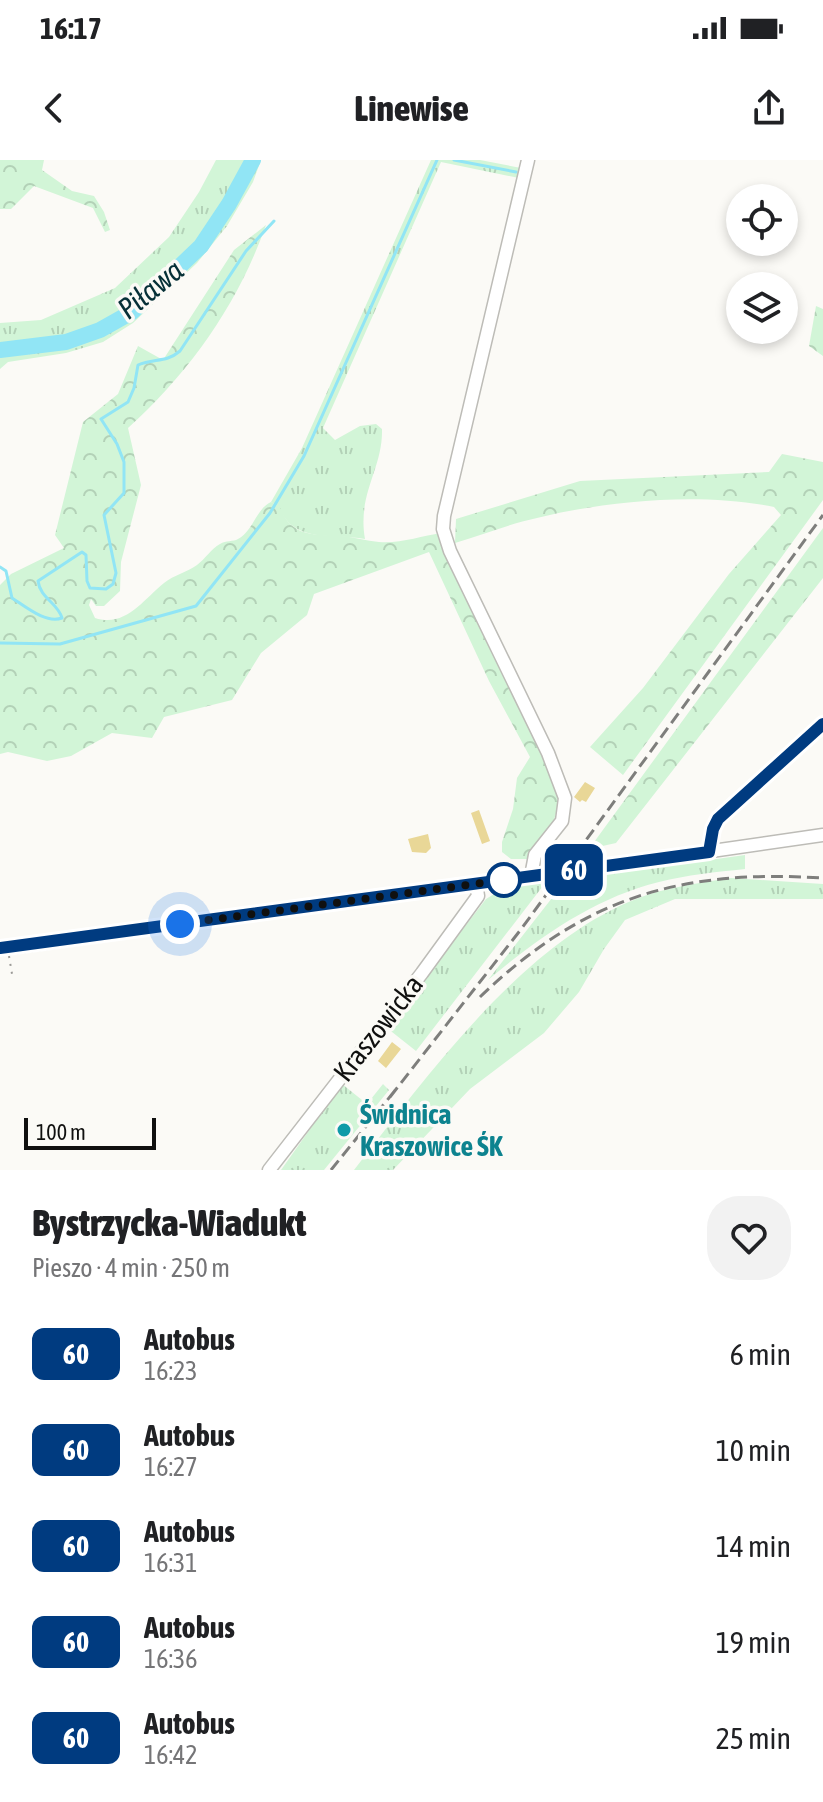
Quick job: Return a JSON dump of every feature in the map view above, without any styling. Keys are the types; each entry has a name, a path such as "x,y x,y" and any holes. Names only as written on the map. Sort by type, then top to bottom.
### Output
{"street":[{"path":"528,160 443,529 450,551 548,753 565,798 566,809 562,821 535,855 531,876"},
{"path":"709,852 718,819 823,724"},
{"path":"4,948 823,835"},
{"name":"Kraszowicka","path":"269,1170 478,896 476,883"}],"path":[{"path":"4,948 12,974"}],"green space":[{"path":"0,160 44,160 42,170 72,191 94,196 110,230 105,232 93,208 34,186 11,209 0,209"},
{"path":"216,160 261,160 253,182 227,226 197,263 133,323 103,342 66,353 8,362 0,369 0,323 41,320 115,288 169,237"},
{"path":"431,160 480,160 521,168 519,178 441,162 323,428 335,440 360,426 376,424 382,429 379,457 364,508 365,539 304,532 285,519 279,507 271,502 302,448"},
{"path":"266,225 241,282 210,335 172,384 128,428 141,485 121,562 120,591 104,606 96,606 91,599 89,605 95,618 106,620 133,611 168,580 197,565 217,546 243,535 271,502 280,507 297,529 313,534 386,542 441,533 439,540 554,775 558,801 554,820 528,859 511,859 502,852 502,842 513,809 517,778 530,757 489,681 429,552 314,594 307,615 261,653 232,700 164,717 152,738 112,733 71,756 47,761 8,752 0,754 0,585 11,574 64,548 55,535 83,422 118,394 138,346 163,360 234,250"},
{"path":"816,306 823,309 823,356 809,346"},
{"path":"782,454 823,462 823,500 623,775 590,747 643,688 729,574 781,515 774,507 746,502 656,500 595,507 527,520 455,543 456,519 580,481 769,472"},
{"path":"823,528 823,578 616,843 589,849"},
{"path":"745,855 745,869 659,882 612,898 568,921 488,980 566,880"},
{"path":"731,878 823,884 823,899 675,899 625,920 579,992 544,1033 470,1089 393,1170 354,1170 413,1094 480,1016 516,979 555,947 594,919 636,899 671,888"},
{"path":"546,882 416,1051 387,1028 486,899 507,886"},
{"path":"342,1084 367,1104 383,1084 389,1090 324,1170 281,1170"}],"building":[{"path":"585,782 595,788 586,802 580,802 574,797"},
{"path":"479,810 490,841 482,844 471,813"},
{"path":"428,834 431,848 426,853 412,852 408,839"},
{"path":"392,1042 401,1049 386,1068 378,1061"}],"waterway":[{"name":"Piława","path":"0,350 66,342 100,330 132,312 201,246 253,160"},
{"path":"0,643 60,644 196,606 270,513 304,456 437,160"},
{"path":"454,160 516,172"},
{"path":"0,567 6,571 12,598 49,619 62,618 42,592 38,581 82,552 86,555 90,588 106,589 113,584 116,573 104,515 124,493 124,462 101,419 128,402 138,365 170,357 180,351 246,251 274,221"}],"railway":[{"path":"390,1097 522,928 823,515"},
{"path":"480,997 558,935 597,913 637,897 679,885 724,879 772,876 823,878"},
{"path":"331,1170 397,1088"}],"bus line":[{"name":"60","path":"0,948 709,852 718,819 823,724"}],"place":[{"name":"Świdnica Kraszowice ŚK","path":"344,1130"}],"route":[{"path":"180,924 504,880"}]}
